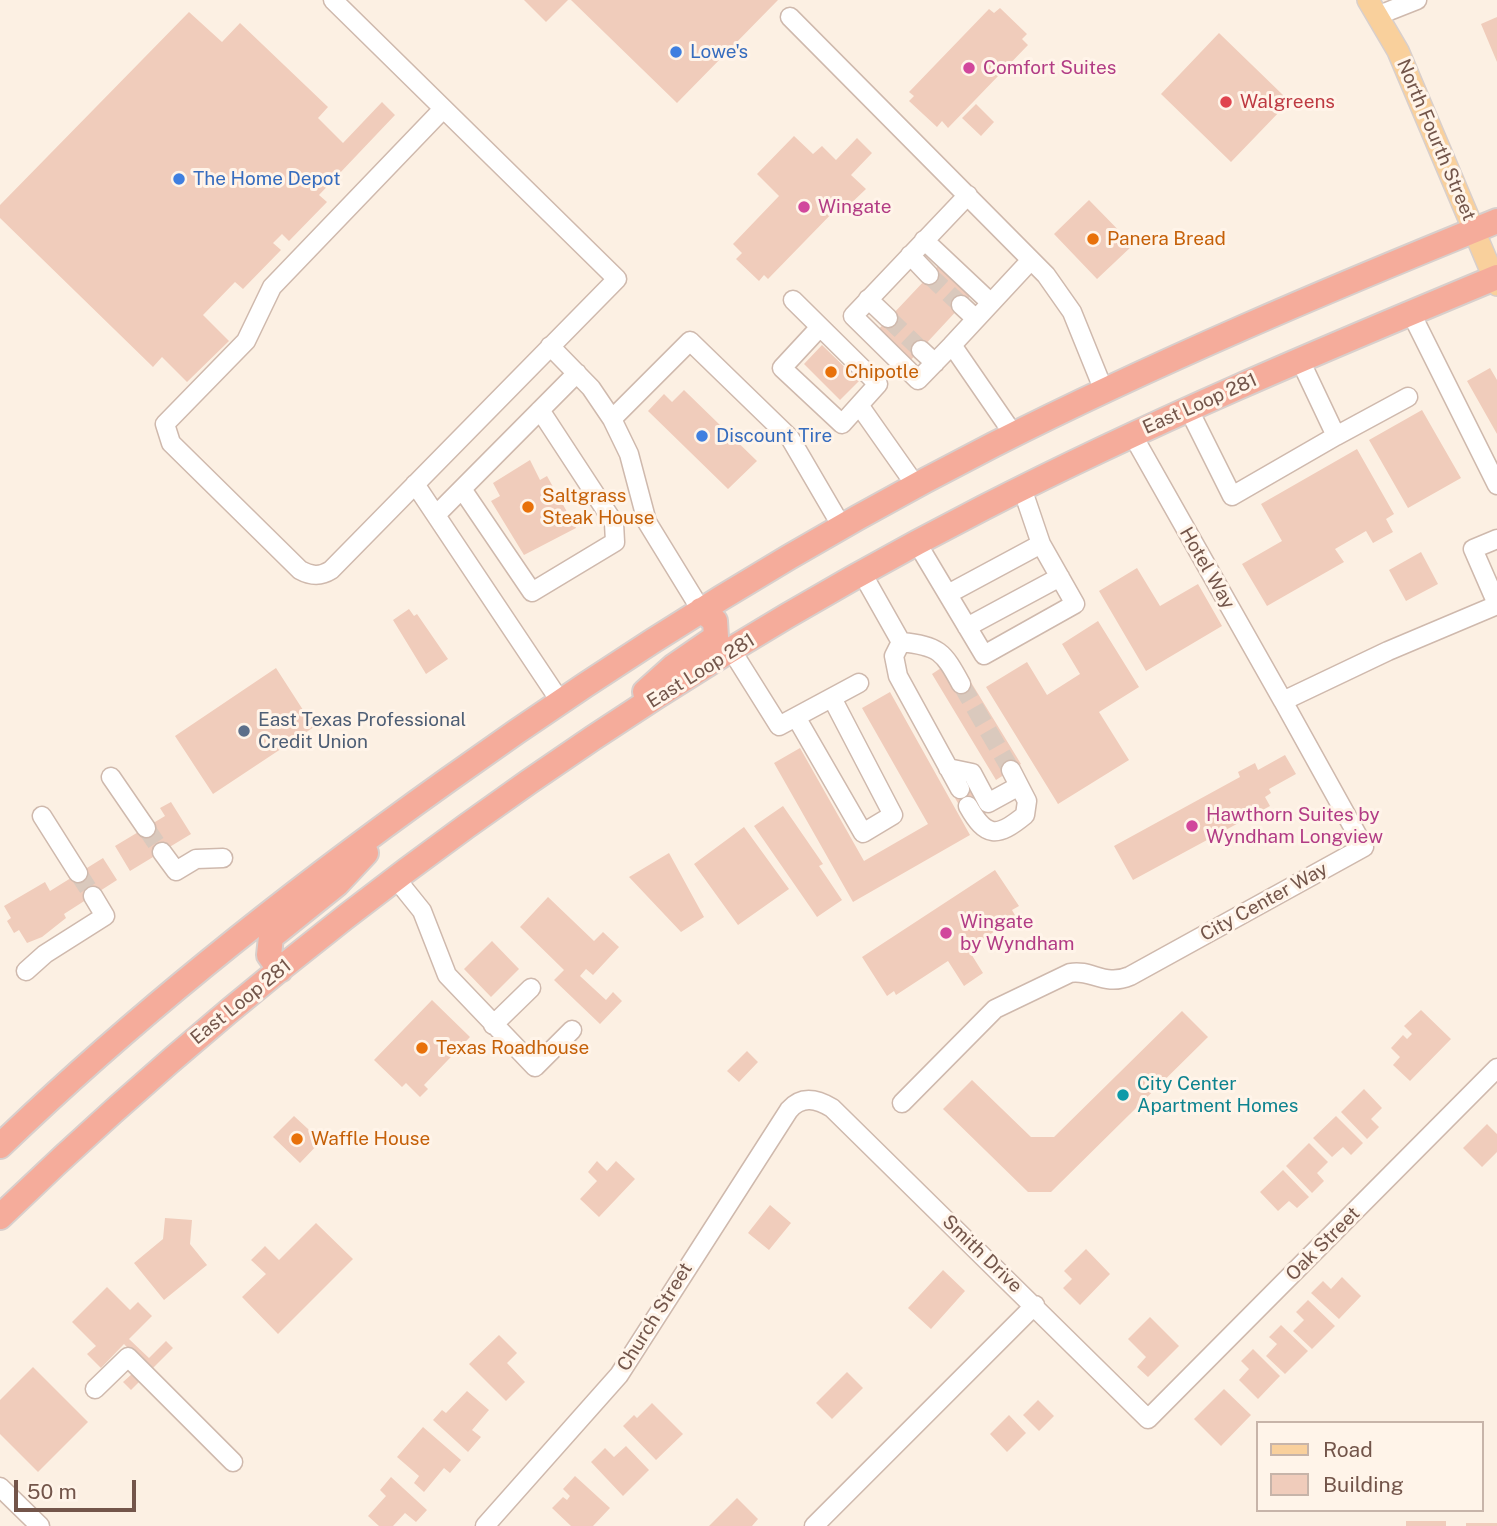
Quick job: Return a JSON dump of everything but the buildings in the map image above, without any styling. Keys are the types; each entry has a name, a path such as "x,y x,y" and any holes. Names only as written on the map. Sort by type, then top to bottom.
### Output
{"highway":[{"path":"0,1146 209,961 409,806 559,701 701,610 842,527 1014,435 1104,391 1497,220"},
{"name":"East Loop 281","path":"0,1217 101,1122 279,970 397,880 582,747 732,651 917,543 1132,434 1411,313 1496,280"},
{"path":"582,747 674,666 713,640 716,625 701,610"},
{"path":"279,970 269,955 271,937 337,884 409,806"}],"main road":[{"name":"North Fourth Street","path":"1374,7 1398,51 1496,280"}],"street":[{"path":"333,0 617,279 331,570 320,575 309,575 300,570 171,443 164,428 246,341 272,287 443,110"},
{"path":"1374,7 1417,0"},
{"path":"790,16 1061,293 1072,312 1104,391"},
{"path":"968,195 853,316 918,380 1031,260"},
{"path":"925,240 991,303"},
{"path":"910,256 929,275"},
{"path":"868,299 888,318"},
{"path":"793,300 878,384 842,424 782,368 820,327"},
{"path":"961,305 976,319"},
{"path":"1411,313 1497,485"},
{"path":"612,419 690,341 790,438 842,527"},
{"path":"952,345 1014,435"},
{"path":"550,346 577,373 612,419 629,454 648,522 701,610"},
{"path":"921,349 935,363"},
{"path":"1300,360 1336,436"},
{"path":"436,515 577,373"},
{"path":"1189,410 1231,496 1408,397"},
{"path":"859,405 916,486"},
{"path":"462,489 532,592 615,542 614,523 540,410"},
{"name":"Hotel Way","path":"1132,434 1283,701"},
{"path":"415,484 559,701"},
{"path":"917,543 984,655 1076,604 1041,544 1022,488"},
{"path":"1283,701 1388,651 1497,605 1473,549 1497,538"},
{"path":"948,594 1041,544"},
{"path":"862,573 901,642"},
{"path":"967,627 1060,577"},
{"path":"901,642 928,645 941,652 961,684"},
{"path":"901,642 894,656 898,676 960,789"},
{"path":"732,651 779,726 859,683"},
{"path":"796,717 863,833 893,815 832,698"},
{"name":"City Center Way","path":"902,1103 1003,1004 1069,973 1076,972 1102,980 1130,976 1364,847 1283,701"},
{"path":"948,768 972,773 988,803 1015,778 1027,801 1025,815 997,832 986,831 977,824 968,806"},
{"path":"111,776 146,828"},
{"path":"42,816 78,873"},
{"path":"162,852 176,871 196,859 223,858"},
{"path":"397,880 422,911 447,975 535,1068 572,1030"},
{"path":"26,971 45,954 105,916 93,896"},
{"path":"493,1025 531,988"},
{"name":"Oak Street","path":"1148,1419 1497,1068"},
{"name":"Smith Drive","path":"809,1100 832,1108 1148,1419"},
{"name":"Church Street","path":"485,1526 619,1375 789,1110 800,1102 809,1100"},
{"path":"814,1526 1035,1306"},
{"path":"95,1389 128,1357 233,1462"},
{"path":"0,1487 40,1526"}],"tunnel":[{"path":"929,275 961,305"},
{"path":"888,318 921,350"},
{"path":"961,684 1011,770"},
{"path":"146,828 162,852"},
{"path":"78,873 93,896"}],"place":[{"name":"Lowe's","path":"676,52"},
{"name":"Comfort Suites","path":"969,68"},
{"name":"Walgreens","path":"1226,102"},
{"name":"The Home Depot","path":"179,179"},
{"name":"Wingate","path":"804,207"},
{"name":"Panera Bread","path":"1093,239"},
{"name":"Chipotle","path":"831,372"},
{"name":"Discount Tire","path":"702,436"},
{"name":"Saltgrass Steak House","path":"528,507"},
{"name":"East Texas Professional Credit Union","path":"244,731"},
{"name":"Hawthorn Suites by Wyndham Longview","path":"1192,826"},
{"name":"Wingate by Wyndham","path":"946,933"},
{"name":"Texas Roadhouse","path":"422,1048"},
{"name":"City Center Apartment Homes","path":"1123,1095"},
{"name":"Waffle House","path":"297,1139"}]}
